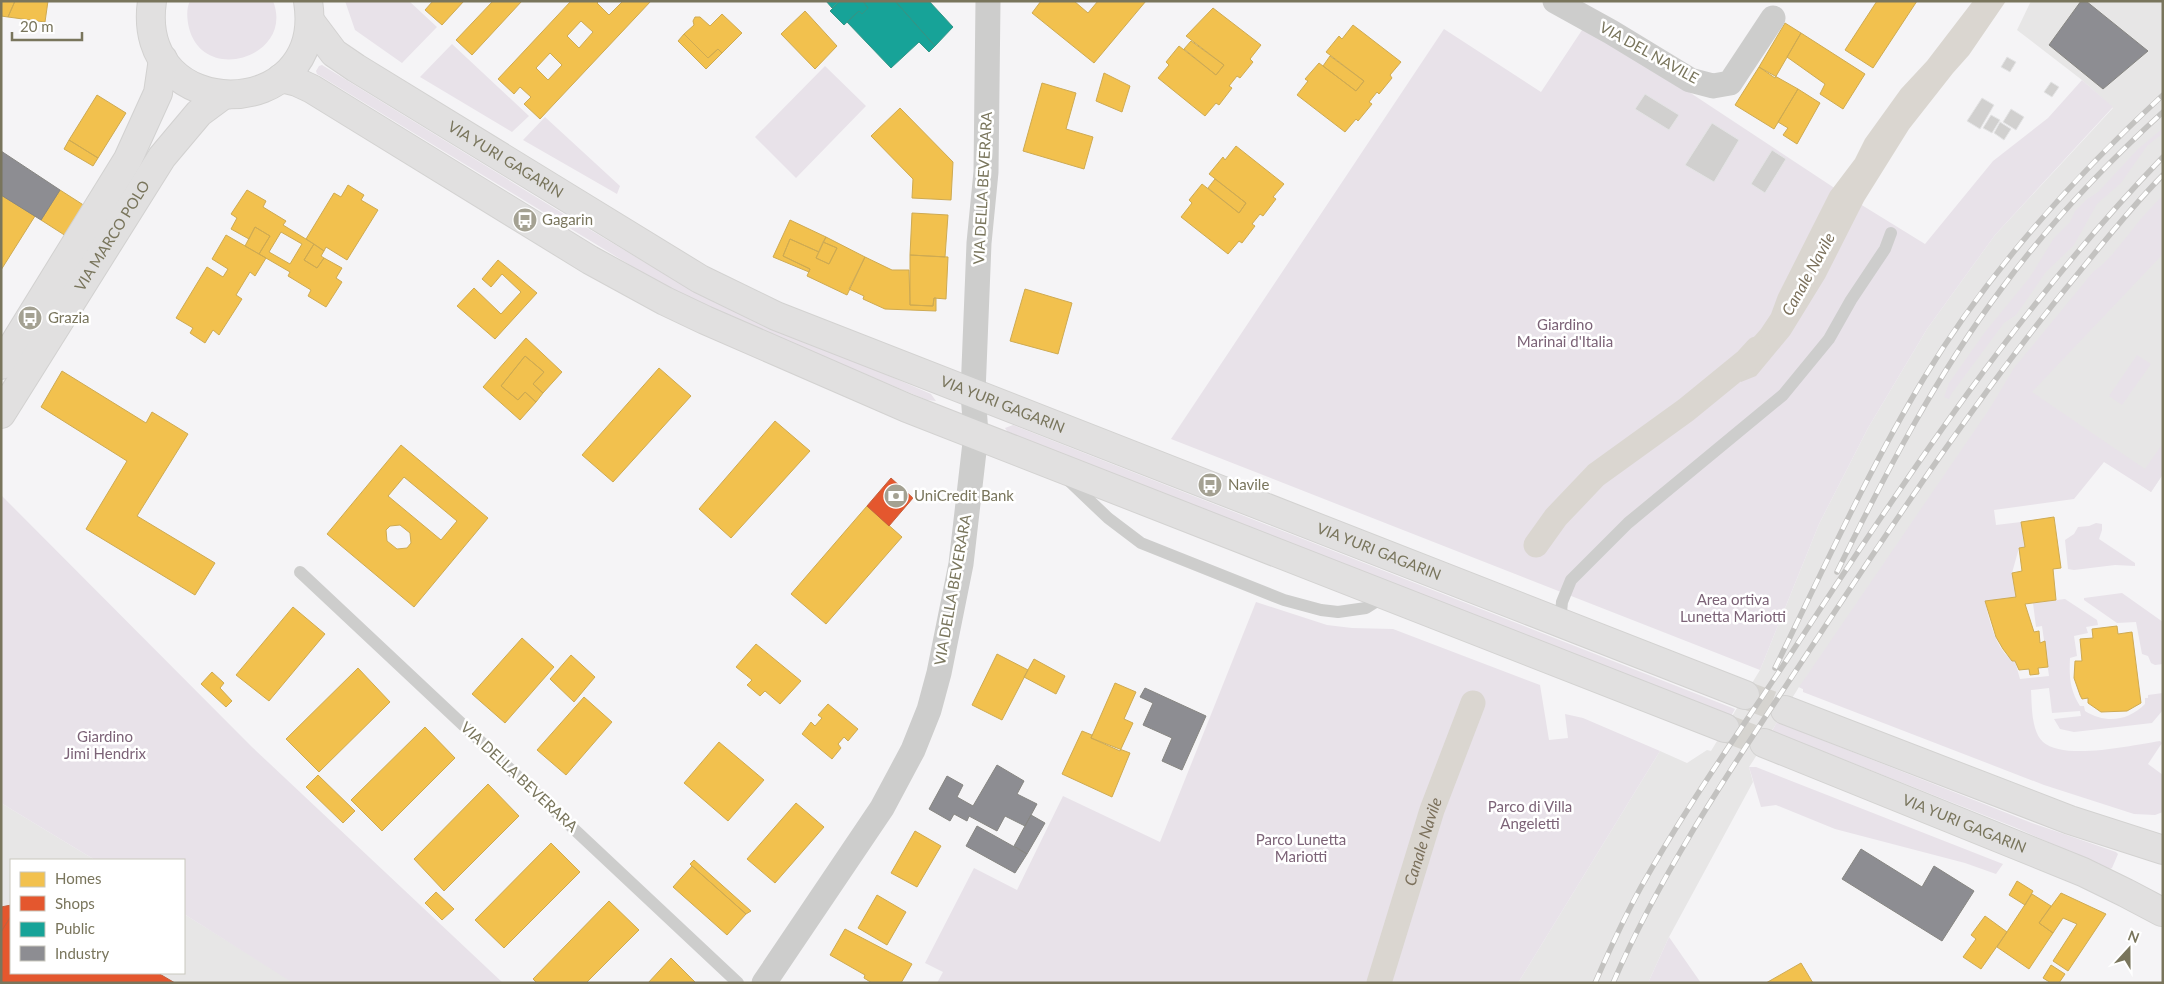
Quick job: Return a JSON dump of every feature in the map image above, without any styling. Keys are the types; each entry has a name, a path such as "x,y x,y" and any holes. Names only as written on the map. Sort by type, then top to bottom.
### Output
{"main road":[{"path":"148,4 152,30 163,59 179,77 191,86 222,96 250,94 262,90 282,78 294,66 302,52 307,39 309,11"},
{"name":"VIA YURI GAGARIN","path":"309,11 334,53 356,68 700,279 776,316 1745,695"},
{"name":"VIA MARCO POLO","path":"1,365 128,159 158,93 163,59"},
{"path":"282,78 312,89 590,260 665,301 907,408 1725,728"},
{"name":"VIA MARCO POLO","path":"1,414 162,156 199,114 222,96"},
{"path":"1785,710 2070,820 2163,850"},
{"name":"VIA YURI GAGARIN","path":"1764,743 2083,872 2162,908"}],"street":[{"name":"VIA DELLA BEVERARA","path":"764,983 882,808 914,750 939,673 961,564 976,434 973,393 979,243 986,172 988,1"},
{"name":"VIA DEL NAVILE","path":"1555,1 1611,32 1690,80 1713,86 1730,83 1773,18"}],"lane":[{"path":"1560,622 1562,602 1571,580 1628,523 1783,395 1830,339 1851,300 1885,249 1892,234"},
{"path":"1051,463 1108,518 1150,548 1284,600 1321,610 1338,612 1366,608 1386,595"},
{"name":"VIA DELLA BEVERARA","path":"300,572 738,983"}],"shaded area":[{"path":"2031,1 2163,1 2163,474 2151,492 2011,395 1803,689 1799,687 1749,767 1753,782 1669,937 1648,983 1518,983 1660,751 1687,763 1707,750 1711,751 1760,670 1819,524 1868,428 1927,329 1995,235 2113,108 2082,80 2017,30"},
{"path":"1,803 93,859 10,859 10,974 185,974 185,915 295,983 1,983"}],"green space":[{"path":"190,1 273,1 276,20 271,37 260,49 245,57 228,59 212,56 198,46 189,28 187,14"},
{"path":"345,1 409,1 437,27 402,63 355,30"},
{"name":"Giardino Marinai d'Italia","path":"1586,24 1839,191 1925,244 1993,161 2048,118 2082,80 2113,107 1995,235 1927,329 1868,428 1819,524 1760,670 1171,439 1444,29 1541,92"},
{"path":"452,44 529,116 512,132 420,77"},
{"path":"322,65 693,291 931,394 936,401 927,400 684,298 317,74 316,71"},
{"path":"825,66 866,106 796,178 755,137"},
{"path":"545,117 620,186 617,194 523,140"},
{"path":"2163,128 2163,133 2147,146 2121,183 2097,204 2074,245 2046,272 2016,315 2004,323 1949,399 1944,397 1949,383 1985,332 2030,277 2054,238 2070,222 2075,211 2098,192 2138,149"},
{"path":"2163,195 2163,254 2032,392 2145,469 2163,443 2163,474 2151,492 2104,462 2074,499 1994,510 1996,525 2021,522 2025,547 2019,548 2012,573 2016,597 1985,601 1995,636 2003,651 2015,661 2020,679 2049,676 2042,626 2036,627 2033,603 2065,599 2097,620 2098,625 2086,627 2088,633 2074,636 2077,656 2070,658 2072,689 2080,706 2084,706 2085,711 2101,718 2116,719 2138,710 2145,704 2145,698 2148,698 2148,695 2163,693 2163,710 2152,723 2074,732 2060,729 2054,719 2081,716 2080,711 2052,713 2049,688 2031,690 2036,731 2043,742 2053,748 2082,751 2160,741 2162,743 2148,764 2163,775 2163,812 2155,815 2134,814 2044,785 1803,692 1803,689 1799,687 1990,408 2014,368 2093,272 2111,256 2142,217"},
{"path":"2137,355 2151,364 2122,405 2109,396"},
{"path":"1013,425 1735,709 1730,718 1009,434 1005,428"},
{"name":"Giardino Jimi Hendrix","path":"1,495 252,747 503,983 293,983 185,915 185,859 93,859 1,803"},
{"path":"2096,523 2102,524 2099,539 2135,563 2135,566 2115,565 2074,570 2068,569 2065,540 2074,534 2078,527"},
{"path":"2122,593 2163,622 2163,664 2155,665 2151,663 2148,656 2142,654 2136,622 2117,623 2084,600 2084,598"},
{"name":"Parco Lunetta Mariotti","path":"1256,602 1327,625 1393,629 1540,685 1549,740 1568,738 1565,714 1583,718 1660,751 1518,983 937,983 943,972 925,963 974,868 1017,890 1063,796 1160,842"},
{"path":"1777,722 2032,823 2118,854 2110,869 2014,827 1772,731"},
{"path":"1749,767 1756,767 2003,864 1996,874 1965,863 1835,829 1776,805 1761,807"},
{"path":"1669,937 1701,983 1648,983"}],"water":[{"path":"1973,1 2006,1 1969,55 1909,129 1864,201 1825,278 1790,335 1756,376 1741,382 1729,365 1761,329 1771,314 1778,295 1830,192 1855,159 1865,139 1901,89 1927,61"}],"building: Homes":[{"path":"1,1 15,1 8,17 1,16"},
{"path":"15,1 48,1 45,22 8,17"},
{"path":"433,1 464,1 442,25 425,10"},
{"path":"493,1 522,1 472,55 456,40"},
{"path":"571,1 599,1 597,3 609,15 623,1 651,1 540,119 524,104 531,97 520,87 514,94 498,79","holes":["581,21 593,32 579,48 567,36","550,53 562,65 548,80 536,68"]},
{"path":"1041,1 1074,1 1088,13 1098,1 1146,1 1094,63 1032,13"},
{"path":"1877,1 1917,1 1873,68 1845,50"},
{"path":"1213,8 1261,45 1250,59 1253,62 1240,78 1237,76 1229,86 1232,88 1219,105 1216,103 1205,116 1158,78 1169,65 1166,62 1179,46 1216,75 1224,65 1186,36"},
{"path":"805,11 837,46 815,69 781,34"},
{"path":"722,14 742,33 722,53 718,49 708,58 684,34 694,25 695,17 700,17 710,26"},
{"path":"1785,23 1801,33 1775,78 1759,67"},
{"path":"1353,25 1401,62 1390,75 1392,78 1379,94 1377,92 1369,102 1372,104 1358,121 1356,119 1345,132 1297,95 1308,81 1305,79 1319,63 1356,91 1364,81 1326,52 1339,36 1342,39"},
{"path":"1801,33 1865,74 1843,109 1820,94 1825,84 1787,57"},
{"path":"684,34 708,58 718,49 722,53 706,69 678,41"},
{"path":"1191,41 1224,65 1216,75 1184,49"},
{"path":"1330,56 1364,81 1356,91 1323,66"},
{"path":"1759,67 1798,89 1774,129 1735,105"},
{"path":"1104,73 1130,86 1122,112 1096,101"},
{"path":"1042,83 1076,93 1066,129 1093,137 1084,169 1023,151"},
{"path":"1798,89 1820,103 1797,144 1783,135 1788,128 1778,122"},
{"path":"97,95 126,113 98,158 69,140"},
{"path":"900,108 953,162 951,200 912,198 913,179 871,136"},
{"path":"69,140 98,158 93,166 64,149"},
{"path":"1236,146 1284,184 1273,197 1276,199 1263,216 1260,214 1252,224 1255,226 1242,243 1239,241 1228,254 1181,217 1192,203 1189,200 1202,184 1239,213 1246,203 1209,174 1223,157 1225,160"},
{"path":"1215,179 1246,203 1239,213 1208,188"},
{"path":"348,185 364,195 361,200 378,210 347,260 326,247 324,251 306,239 334,193 341,197"},
{"path":"60,190 85,206 66,236 41,220"},
{"path":"247,190 266,201 263,207 286,221 283,225 314,244 304,260 317,268 324,258 342,268 336,278 342,282 326,307 308,296 311,290 288,276 290,272 259,254 270,236 255,227 249,239 231,229 237,218 231,214","holes":["281,232 302,244 290,264 269,252"]},
{"path":"1,195 35,216 1,270"},
{"path":"912,213 948,215 945,257 910,255"},
{"path":"790,220 826,237 819,252 790,239 783,256 810,269 809,272 773,257"},
{"path":"255,227 270,236 259,254 245,246"},
{"path":"226,235 266,258 255,276 250,272 236,295 242,299 219,335 213,330 205,343 190,333 193,328 176,318 207,267 223,277 228,269 212,259"},
{"path":"826,237 865,257 847,295 807,276 810,269 783,256 790,239 819,252 816,258 829,264 837,248 823,242"},
{"path":"823,242 837,248 829,264 816,258"},
{"path":"314,244 324,251 321,256 324,258 317,268 304,260"},
{"path":"910,255 948,257 946,299 934,298 933,306 910,305"},
{"path":"865,257 892,270 909,270 910,305 933,306 934,298 936,298 936,311 885,309 863,299 864,296 849,289"},
{"path":"498,260 537,293 495,339 457,306 474,288 501,314 521,292 502,274 491,287 482,279"},
{"path":"1025,289 1072,303 1058,354 1010,341"},
{"path":"526,338 562,372 543,393 533,384 544,372 525,356 501,386 518,400 525,392 536,402 520,420 483,387"},
{"path":"525,356 544,372 533,384 543,393 536,402 525,392 518,400 501,386"},
{"path":"659,368 691,396 613,482 582,455"},
{"path":"62,371 146,423 152,412 188,434 137,516 215,563 195,595 86,529 127,461 41,407"},
{"path":"775,421 810,451 731,538 699,509"},
{"path":"401,445 488,518 414,607 327,534","holes":["404,477 457,521 441,540 388,496","400,525 410,533 411,543 407,548 397,549 387,541 386,530 390,526"]},
{"path":"867,506 902,537 826,624 791,594"},
{"path":"2054,517 2061,568 2053,569 2056,600 2025,604 2034,632 2039,631 2040,643 2045,641 2048,667 2038,668 2039,674 2030,675 2029,669 2019,670 2015,661 2012,661 2003,649 1996,637 1985,601 2016,597 2012,573 2022,571 2019,548 2025,547 2021,522"},
{"path":"293,607 325,634 269,701 236,675"},
{"path":"2117,626 2118,634 2132,632 2141,703 2127,711 2101,712 2088,703 2088,698 2082,699 2074,678 2075,661 2082,661 2080,639 2093,638 2092,629"},
{"path":"522,638 554,667 505,723 472,694"},
{"path":"756,644 801,681 780,704 765,691 760,696 747,685 752,680 736,667"},
{"path":"997,654 1028,670 1002,720 972,705"},
{"path":"571,655 595,677 574,702 550,679"},
{"path":"1034,659 1065,676 1056,694 1024,677"},
{"path":"358,668 390,702 319,772 286,739"},
{"path":"212,672 224,683 220,688 232,701 226,707 201,684"},
{"path":"1115,683 1136,692 1124,719 1133,723 1120,751 1091,738"},
{"path":"584,697 612,722 566,775 537,750"},
{"path":"828,704 858,729 848,741 844,737 838,744 841,748 832,759 802,734 811,722 815,726 822,718 818,715"},
{"path":"425,727 455,758 382,831 351,800"},
{"path":"1082,731 1092,735 1091,738 1130,753 1112,797 1062,774"},
{"path":"719,742 764,780 728,821 684,783"},
{"path":"318,775 355,811 343,823 306,787"},
{"path":"488,784 519,816 444,891 414,859"},
{"path":"796,803 824,827 775,883 747,859"},
{"path":"915,831 941,846 917,887 891,873"},
{"path":"551,843 580,872 504,948 475,920"},
{"path":"694,860 751,911 746,914 692,866 690,864"},
{"path":"692,866 746,914 727,935 673,887"},
{"path":"2017,881 2033,891 2025,905 2009,895"},
{"path":"436,892 454,909 442,920 425,903"},
{"path":"2061,893 2106,914 2068,971 2053,961 2077,924 2063,918 2053,933 2039,923"},
{"path":"2032,894 2051,906 2039,923 2053,933 2029,969 1997,947"},
{"path":"877,895 906,912 887,945 858,928"},
{"path":"609,901 639,930 586,983 537,983 533,979"},
{"path":"1985,916 2007,932 1981,969 1963,957 1976,939 1971,935"},
{"path":"845,929 912,964 901,983 872,983 864,978 865,975 830,955"},
{"path":"671,958 696,983 648,983"},
{"path":"1801,963 1813,983 1766,983"},
{"path":"2051,965 2065,974 2059,983 2051,983 2043,978"}],"building: Shops":[{"path":"891,478 913,498 889,526 867,506"},
{"path":"10,905 10,918 1,932 1,907"},
{"path":"10,918 10,974 160,974 175,983 1,983 1,932"}],"building: Public":[{"path":"826,1 840,1 832,8"},
{"path":"840,1 863,1 868,8 862,14 859,11 844,25 830,11"},
{"path":"863,1 895,1 935,46 929,52 919,42 891,68 847,22 859,11 862,14 868,8"},
{"path":"895,1 929,1 953,27 935,46"}],"building: Industry":[{"path":"2081,1 2086,1 2148,51 2103,89 2049,45"},
{"path":"1,151 60,190 41,220 1,195"},
{"path":"1145,688 1206,716 1182,770 1162,761 1172,738 1143,725 1153,703 1140,697"},
{"path":"997,765 1024,781 1017,794 1037,804 1025,826 1005,816 997,831 969,816 967,821 954,814 950,821 929,809 947,776 963,785 957,797 973,806"},
{"path":"1031,815 1045,823 1027,854 1014,846"},
{"path":"977,826 1027,854 1015,873 966,846"},
{"path":"1861,849 1922,887 1934,866 1974,891 1942,941 1842,879"}],"building: Other":[{"path":"2007,57 2016,62 2010,72 2001,67"},
{"path":"2051,82 2059,87 2052,97 2044,92"},
{"path":"1645,94 1679,115 1669,130 1635,109"},
{"path":"1982,98 1994,105 1980,129 1967,121"},
{"path":"2011,109 2024,117 2016,130 2003,122"},
{"path":"1991,115 2000,120 1992,133 1983,128"},
{"path":"2000,122 2011,129 2004,140 1994,133"},
{"path":"1712,123 1739,140 1714,182 1685,165"},
{"path":"1772,150 1786,159 1765,193 1751,184"}],"waterway":[{"name":"Canale Navile","path":"1536,545 1556,517 1596,475 1686,410 1746,361 1757,349"},
{"name":"Canale Navile","path":"1379,983 1432,810 1473,703"}],"tunnel":[{"path":"1745,695 1785,710"},
{"path":"1725,728 1764,743"}],"railway":[{"path":"1775,668 1847,521 1903,413 1949,339 2033,228 2096,160 2163,95"},
{"path":"1837,572 1913,426 1978,321 2020,264 2058,218 2120,153 2163,112"},
{"path":"1595,983 1635,899 1677,826 1922,457 1967,394 2061,272 2163,157"},
{"path":"1613,983 1635,936 1684,845 1767,714 1884,538 1977,405 2042,318 2118,224 2163,175"}],"place":[{"name":"Gagarin","path":"525,220"},
{"name":"Grazia","path":"30,318"},
{"name":"Navile","path":"1210,485"},
{"name":"UniCredit Bank","path":"896,496"}],"park label":[{"name":"Area ortiva Lunetta Mariotti","path":"1733,608"},
{"name":"Parco di Villa Angeletti","path":"1530,816"}]}
